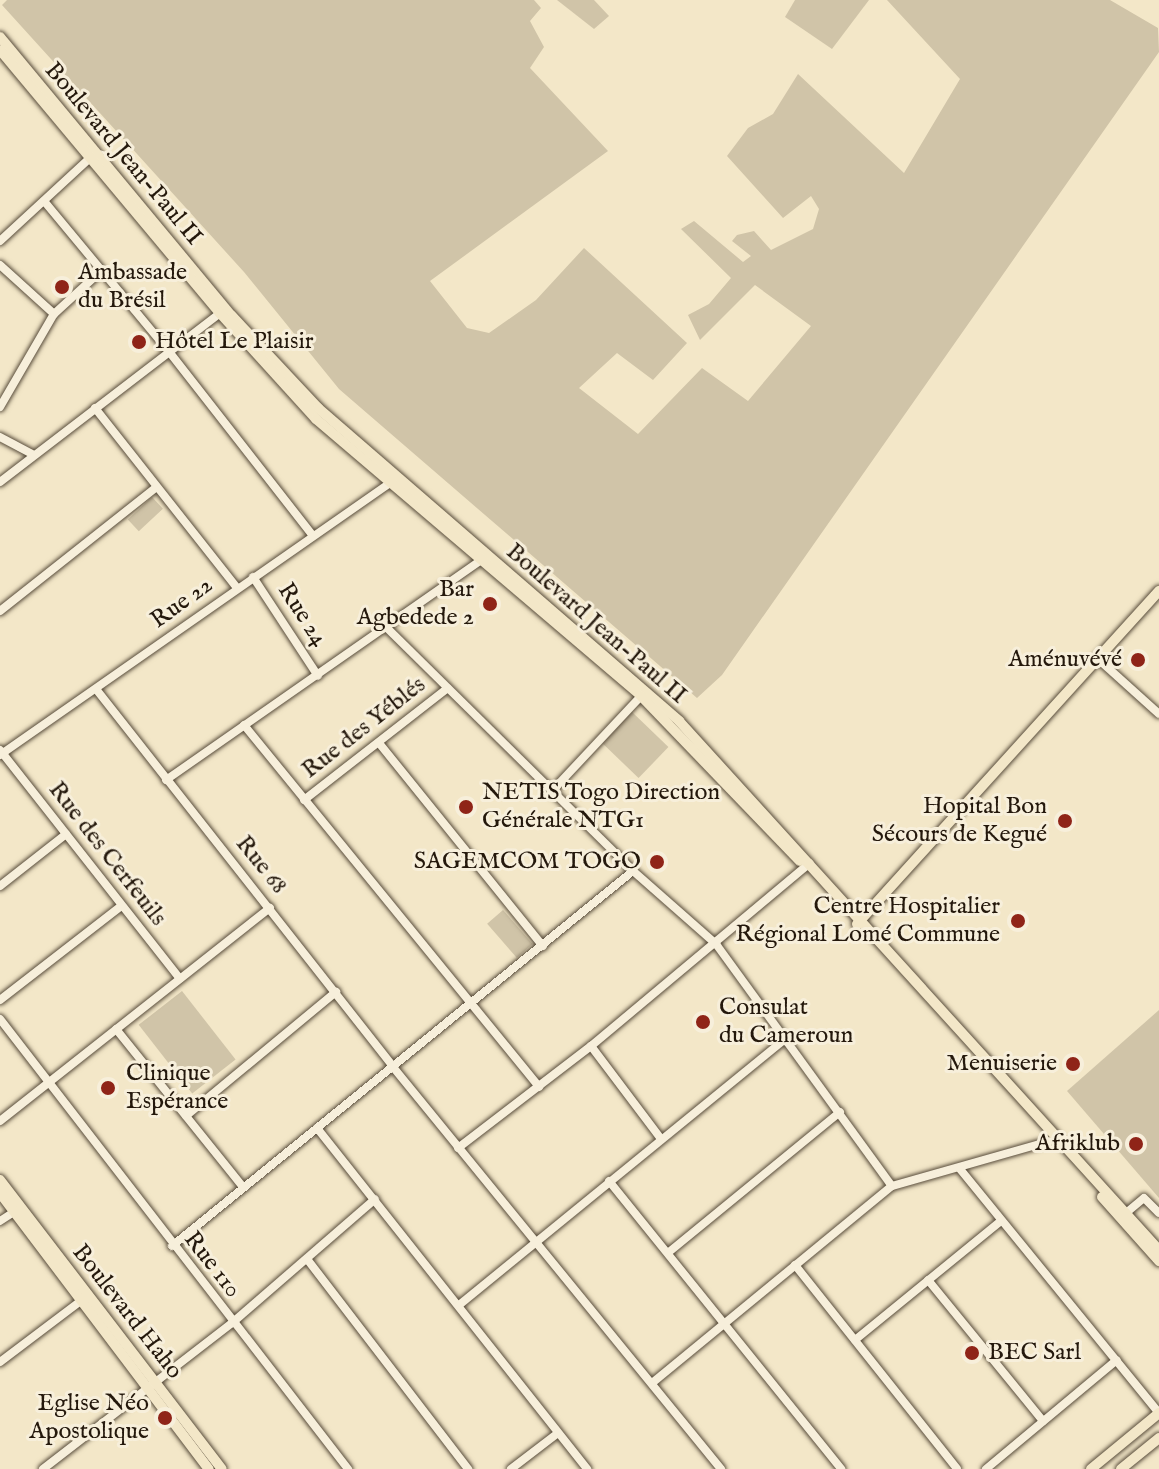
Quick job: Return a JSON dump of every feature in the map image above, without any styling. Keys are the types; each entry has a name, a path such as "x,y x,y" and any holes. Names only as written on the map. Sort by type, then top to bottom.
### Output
{"main road":[{"name":"Boulevard Jean-Paul II","path":"0,37 232,316 318,408 392,482 641,696 808,865"},
{"name":"Boulevard Jean-Paul II","path":"0,50 220,313 316,419 612,658 679,721 1159,1261"},
{"path":"858,922 1159,591"},
{"name":"Boulevard Jean-Paul II","path":"858,922 1159,1250"},
{"name":"Boulevard Haho","path":"0,1180 151,1383 204,1467"},
{"name":"Boulevard Haho","path":"0,1193 82,1300 222,1469"},
{"path":"1091,1469 1159,1413"},
{"path":"1121,1469 1159,1438"}],"street":[{"path":"0,241 90,158"},
{"path":"44,201 167,349 313,536"},
{"path":"0,265 54,314"},
{"path":"0,407 54,314 101,271"},
{"path":"0,482 167,349 220,313"},
{"path":"95,408 155,488 237,588"},
{"path":"0,437 34,455"},
{"name":"Rue 22","path":"1,752 392,482"},
{"path":"0,611 155,488"},
{"path":"166,780 481,560"},
{"name":"Rue 24","path":"253,577 318,676"},
{"path":"387,628 633,871 716,944 892,1186"},
{"path":"1098,659 1159,714"},
{"name":"Rue des Yéblés","path":"304,800 448,688"},
{"name":"Rue 68","path":"96,689 393,1067 721,1469"},
{"path":"551,792 641,696"},
{"path":"244,725 539,1087"},
{"path":"379,743 543,946"},
{"name":"Rue des Cerfeuils","path":"1,752 180,979"},
{"path":"0,886 66,834"},
{"path":"458,1148 591,1046 808,865"},
{"path":"172,1246 633,871"},
{"path":"0,1000 121,906"},
{"path":"0,1121 270,908"},
{"path":"186,1116 336,992"},
{"name":"Rue 110","path":"0,1019 172,1246 348,1469"},
{"path":"116,1029 243,1187"},
{"path":"459,1305 786,1038"},
{"path":"591,1046 661,1139"},
{"path":"669,1252 840,1112"},
{"path":"317,1128 587,1469"},
{"path":"652,1383 892,1186 1050,1141"},
{"path":"960,1169 1159,1413"},
{"path":"609,1181 841,1469"},
{"path":"1126,1213 1144,1198 1159,1213"},
{"path":"43,1469 232,1323 375,1199"},
{"path":"0,1221 14,1212"},
{"path":"855,1340 1001,1221"},
{"path":"307,1259 468,1469"},
{"path":"795,1265 957,1469"},
{"path":"928,1280 1043,1421"},
{"path":"0,1362 82,1300"},
{"path":"986,1469 1117,1360"},
{"path":"511,1469 558,1433"}],"shaded area":[{"path":"7,0 534,0 541,8 530,21 544,47 530,68 608,151 430,281 467,328 489,333 536,300 584,248 687,343 653,380 617,353 579,388 638,434 702,368 748,401 811,326 755,285 700,340 688,315 709,304 731,278 681,229 694,221 743,262 751,256 732,241 737,235 754,231 771,250 813,229 819,209 811,196 783,218 727,156 748,128 773,114 798,74 904,173 960,79 887,0 1110,0 1158,28 1159,52 722,675 697,698 339,389 244,272 2,5"},
{"path":"557,0 594,0 609,16 594,29"},
{"path":"795,0 869,0 832,49 785,17"},
{"path":"152,497 163,509 139,531 128,520"},
{"path":"631,711 668,747 639,778 601,742"},
{"path":"503,910 533,944 517,958 487,924"},
{"path":"182,991 236,1060 192,1093 139,1025"},
{"name":"Afriklub","path":"1159,1010 1159,1198 1067,1091"}],"place":[{"name":"Ambassade du Brésil","path":"62,287"},
{"name":"Hôtel Le Plaisir","path":"139,342"},
{"name":"Bar Agbedede 2","path":"490,604"},
{"name":"Aménuvévé","path":"1138,660"},
{"name":"NETIS Togo Direction Générale NTG1","path":"466,807"},
{"name":"Hopital Bon Sécours de Kegué","path":"1065,821"},
{"name":"SAGEMCOM TOGO","path":"657,862"},
{"name":"Centre Hospitalier Régional Lomé Commune","path":"1018,921"},
{"name":"Consulat du Cameroun","path":"703,1022"},
{"name":"Menuiserie","path":"1073,1064"},
{"name":"Clinique Espérance","path":"108,1088"},
{"name":"Afriklub","path":"1136,1144"},
{"name":"BEC Sarl","path":"972,1353"},
{"name":"Eglise Néo Apostolique","path":"165,1418"}]}
